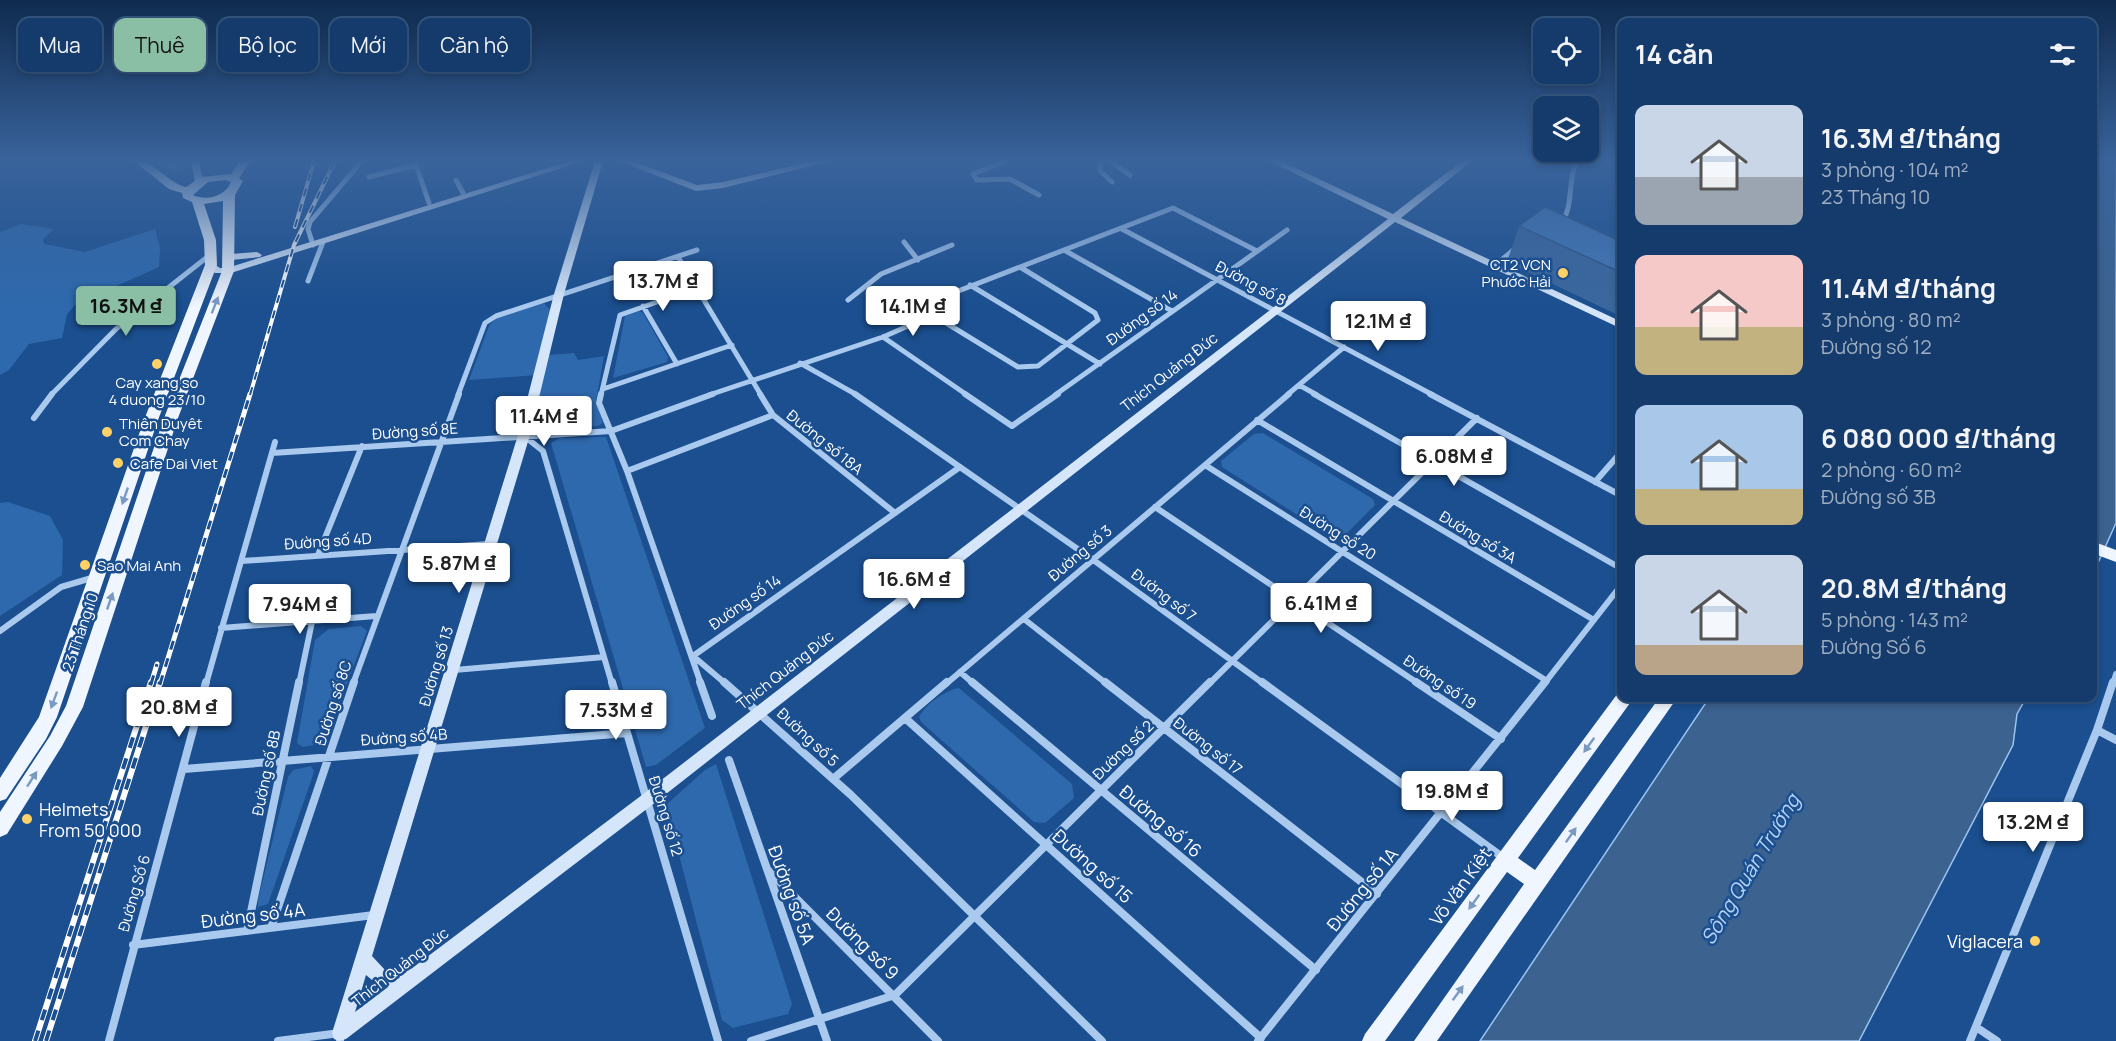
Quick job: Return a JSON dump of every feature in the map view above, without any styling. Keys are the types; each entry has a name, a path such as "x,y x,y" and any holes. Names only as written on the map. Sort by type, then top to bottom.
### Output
{"main road":[{"path":"201,210 206,223 211,259"},
{"name":"23 Tháng 10","path":"0,828 56,741 74,707 171,418 228,271 231,256 228,210"},
{"name":"23 Tháng 10","path":"0,793 40,734 48,717 151,420 211,259"},
{"path":"151,420 171,418"},
{"path":"97,576 120,572"},
{"name":"Võ Văn Kiệt","path":"1372,1041 1621,702"},
{"path":"1424,1041 1665,702"},
{"path":"1505,860 1538,883"}],"street":[{"path":"308,281 316,242 308,229 310,222 321,210"},
{"path":"34,418 56,388 96,349 164,289 211,259 218,271 228,271 410,210"},
{"path":"231,256 248,257 316,242 422,210"},
{"name":"Đường số 13","path":"340,1037 427,749 454,670 489,543 524,435 559,294 584,210"},
{"path":"1020,267 1097,315 1098,322 1038,366 1023,368 933,315 927,306 930,302 970,285 1169,210"},
{"path":"1176,210 1257,251"},
{"path":"1374,210 1617,324"},
{"name":"Thích Quảng Đức","path":"340,1037 414,976 647,800 1406,210"},
{"path":"1552,227 1562,223 1569,210"},
{"name":"Đường số 8","path":"1122,229 1617,493"},
{"name":"Đường số 14","path":"883,337 1012,426 1287,230"},
{"path":"904,242 918,260"},
{"path":"1494,266 1525,242"},
{"path":"848,300 873,279 952,245"},
{"path":"559,294 697,250"},
{"path":"1065,250 1172,311"},
{"name":"Đường số 18A","path":"678,257 772,415 895,513"},
{"path":"970,285 1100,364"},
{"path":"698,288 620,315 600,403 627,471 712,716"},
{"name":"Đường số 8C","path":"271,928 376,616 488,320 559,294"},
{"path":"644,306 677,364"},
{"name":"Đường số 8E","path":"272,453 611,430 752,379 883,337 933,315"},
{"path":"603,389 732,345"},
{"name":"Đường số 3","path":"833,779 1344,347"},
{"name":"Đường số 7","path":"800,363 844,386 1092,559 1505,860"},
{"path":"1299,385 1617,566"},
{"path":"627,471 772,415"},
{"name":"Đường số 2","path":"751,1041 895,995 1477,418"},
{"name":"Đường số 3A","path":"1257,420 1594,620"},
{"name":"Đường số 12","path":"524,435 543,450 718,1041"},
{"name":"Đường Số 6","path":"109,1041 133,945 275,442"},
{"path":"318,555 362,446"},
{"path":"1595,482 1617,457"},
{"name":"Đường số 20","path":"1205,465 1547,681"},
{"name":"Đường số 14","path":"693,656 960,467"},
{"name":"Đường số 19","path":"1155,507 1501,739"},
{"name":"Đường số 4D","path":"242,561 489,543"},
{"path":"0,631 61,587 97,576"},
{"name":"Đường số 1A","path":"1260,1039 1441,815 1617,590"},
{"path":"221,628 376,616"},
{"name":"Đường số 17","path":"1024,619 1377,894"},
{"name":"Đường số 8B","path":"247,931 312,622"},
{"name":"Đường số 5","path":"693,656 760,710 1102,1041"},
{"path":"454,670 604,657"},
{"name":"Đường số 16","path":"960,672 1316,970"},
{"path":"1970,1041 2097,730 2116,674"},
{"name":"Đường số 15","path":"905,718 1260,1039"},
{"path":"2097,730 2116,740"},
{"name":"Đường số 4B","path":"184,769 330,755 627,733"},
{"name":"Đường số 5A","path":"729,760 827,1041"},
{"name":"Đường số 9","path":"766,868 895,995 938,1041"},
{"name":"Đường số 4A","path":"133,945 377,915"},
{"path":"364,958 371,971 380,977 391,980 414,976"},
{"path":"1976,1027 1997,1041"},
{"path":"278,1041 340,1037"}],"shaded area":[{"path":"21,224 54,229 43,239 44,244 85,252 155,229 160,248 159,267 76,304 67,314 62,338 29,344 9,370 0,375 0,232"},
{"path":"544,303 551,311 537,375 469,380 489,326 496,318"},
{"path":"639,311 643,313 668,357 667,362 613,378 625,316"},
{"path":"574,353 578,360 604,356 596,401 603,423 598,426 529,430 549,355"},
{"path":"1263,433 1373,499 1375,505 1343,537 1332,537 1222,467 1221,461 1254,434"},
{"path":"606,437 705,728 656,765 646,767 551,443 560,438"},
{"path":"8,502 50,516 63,540 62,575 0,616 0,503"},
{"path":"361,626 367,631 326,738 319,744 303,747 297,743 315,640 329,629"},
{"path":"959,688 1072,784 1074,798 1045,823 1034,822 921,722 919,717 931,703 942,695"},
{"path":"716,764 792,1004 788,1014 733,1028 722,1020 666,805 705,770"},
{"path":"311,766 314,771 312,778 268,904 258,907 288,777 293,770"}],"water":[{"path":"2097,210 2116,210 2116,523 2097,565"},
{"name":"Sông Quán Trường","path":"1706,702 2024,702 2017,714 2013,745 1859,1041 1480,1041"}],"building":[{"path":"1541,210 1551,210 1617,240 1617,271 1519,226"}],"railway":[{"path":"295,227 300,210"},
{"path":"250,395 294,245 311,210"},
{"path":"160,684 250,394"},
{"path":"151,684 157,664"},
{"path":"35,1041 151,682"},
{"path":"46,1041 160,682"}],"place":[{"name":"CT2 VCN Phước Hải","path":"1563,273"},
{"name":"Cay xang so 4 duong 23/10","path":"157,364"},
{"name":"Thiên Duyêt Com Chay","path":"107,432"},
{"name":"Cafe Dai Viet","path":"118,463"},
{"name":"Sao Mai Anh","path":"85,565"},
{"name":"Helmets From 50 000","path":"27,819"},
{"name":"Viglacera","path":"2035,941"}]}
